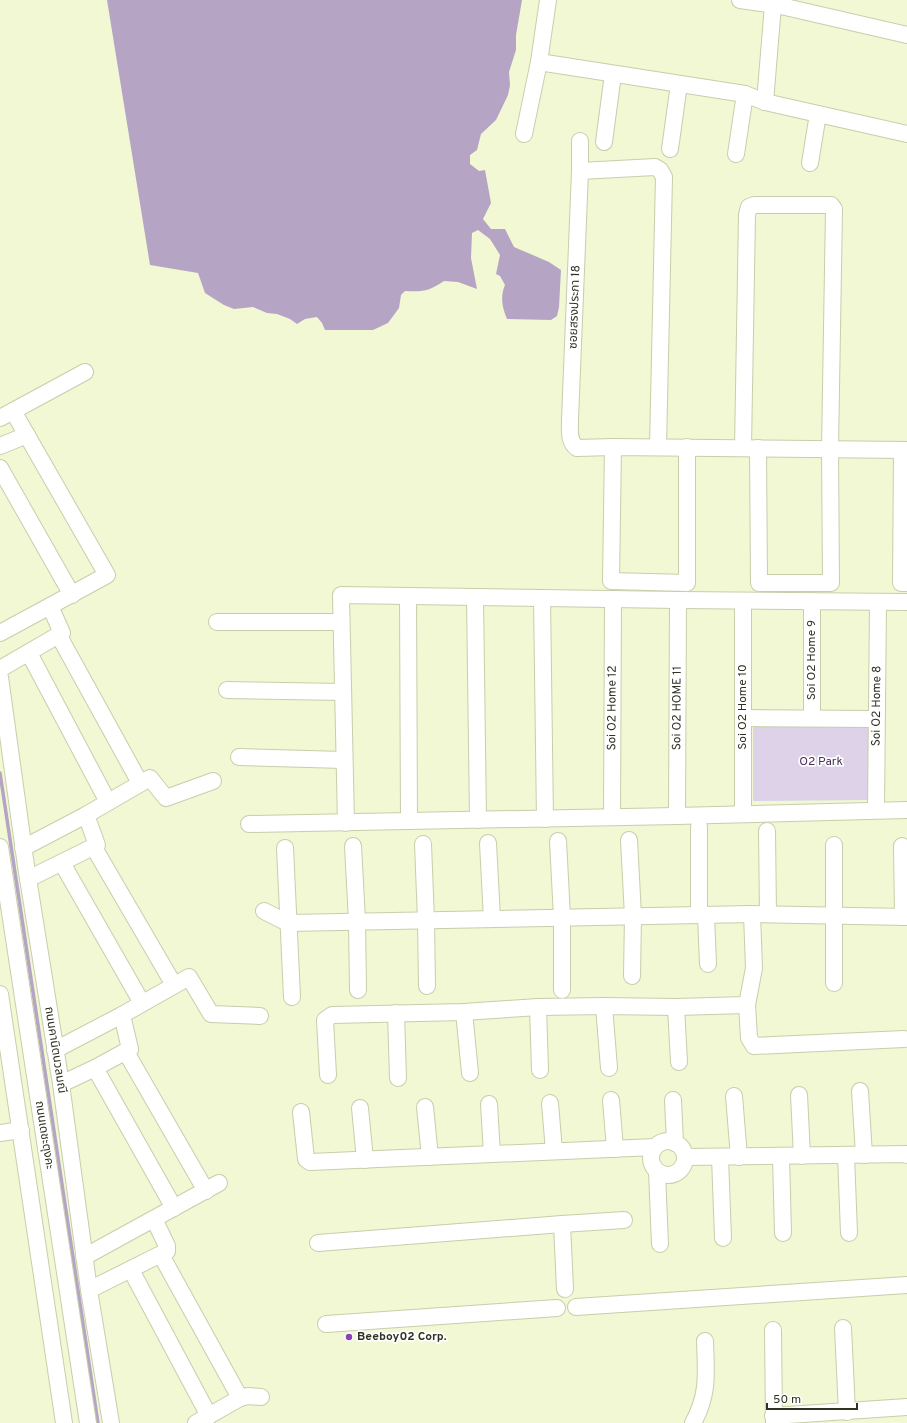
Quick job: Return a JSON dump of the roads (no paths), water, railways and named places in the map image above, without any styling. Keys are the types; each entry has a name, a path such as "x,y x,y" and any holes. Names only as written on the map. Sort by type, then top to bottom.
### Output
{"street":[{"path":"524,134 548,0"},
{"path":"740,0 779,4 907,36"},
{"path":"765,102 779,4"},
{"path":"538,62 745,94 765,102 907,134"},
{"path":"604,142 613,74"},
{"path":"670,149 679,84"},
{"path":"736,154 745,94"},
{"path":"810,163 818,114"},
{"name":"ซอยสรงประภา 18","path":"580,141 570,419 572,443 577,448 614,447"},
{"path":"580,171 655,167 660,170 664,176 658,447"},
{"path":"828,204 834,209 830,449 831,584 759,583 751,448 748,212 749,207 754,205 828,204"},
{"path":"0,633 107,575 27,435 7,415 85,372"},
{"path":"0,446 27,435"},
{"path":"686,447 687,583 611,581 614,447 686,447 904,450 901,583 907,583"},
{"path":"0,468 72,595"},
{"path":"346,823 341,595 907,602"},
{"path":"408,596 409,821"},
{"path":"475,597 478,820"},
{"path":"542,598 545,819"},
{"name":"Soi O2 Home 12","path":"612,817 613,599"},
{"name":"Soi O2 HOME 11","path":"677,816 678,600"},
{"name":"Soi O2 Home 10","path":"743,601 743,814"},
{"name":"Soi O2 Home 9","path":"812,601 812,718"},
{"name":"Soi O2 Home 8","path":"876,810 878,602"},
{"path":"0,670 59,636 62,632 50,606"},
{"path":"217,622 341,622"},
{"path":"59,636 140,783"},
{"path":"29,653 108,802"},
{"name":"ถนนคานิตนวลมณี","path":"0,677 23,848 61,1084 84,1257 79,1284 111,1423"},
{"path":"227,690 343,692"},
{"path":"743,718 876,719"},
{"path":"239,757 344,760"},
{"path":"23,848 86,815 150,778 166,798 212,781"},
{"path":"249,824 545,819 907,810"},
{"path":"28,879 97,844 86,815"},
{"path":"699,827 702,915 708,964"},
{"path":"767,831 754,968 747,1005 749,1038 754,1046 904,1039"},
{"path":"629,840 633,916 632,976"},
{"path":"558,841 562,917 562,990"},
{"path":"488,843 492,919"},
{"path":"422,844 426,920 427,986"},
{"path":"834,845 834,983"},
{"path":"93,846 174,985"},
{"path":"353,846 357,921 358,990"},
{"path":"264,911 288,923 760,914 905,917 902,846"},
{"name":"ถนนเดชะตุงคะ","path":"0,847 79,1284 88,1423"},
{"path":"285,848 292,997"},
{"path":"62,863 142,1003"},
{"path":"55,1050 122,1015 189,977 211,1014 260,1016"},
{"name":"ถนนเดชะตุงคะ","path":"0,994 64,1423"},
{"path":"328,1075 325,1020 332,1015 464,1012 604,1006 676,1007 747,1005"},
{"path":"604,1006 609,1068"},
{"path":"676,1007 678,1062"},
{"path":"538,1008 540,1070"},
{"path":"464,1012 470,1073"},
{"path":"396,1013 398,1078"},
{"path":"61,1084 130,1049 122,1015"},
{"path":"84,1257 212,1187 126,1052"},
{"path":"95,1068 174,1208"},
{"path":"860,1091 864,1155"},
{"path":"799,1095 802,1156"},
{"path":"734,1096 739,1157"},
{"path":"611,1100 615,1149"},
{"path":"673,1100 675,1143"},
{"path":"550,1103 554,1151"},
{"path":"489,1104 492,1154"},
{"path":"425,1107 430,1157"},
{"path":"360,1108 365,1160"},
{"path":"301,1112 306,1159 310,1162 655,1147"},
{"path":"0,1133 20,1130"},
{"path":"657,1172 668,1176 678,1172 684,1162 685,1157 680,1146 675,1143 664,1141 655,1147 652,1152 651,1163 657,1172 660,1244"},
{"path":"846,1155 848,1233"},
{"path":"685,1157 907,1155"},
{"path":"781,1156 783,1233"},
{"path":"720,1157 722,1238"},
{"path":"79,1284 131,1270 167,1251 167,1246 154,1219"},
{"path":"318,1244 624,1220"},
{"path":"562,1224 565,1289"},
{"path":"161,1254 240,1398"},
{"path":"131,1270 203,1419 240,1398 248,1396 261,1397"},
{"path":"576,1307 907,1285"},
{"path":"326,1324 557,1308 567,1313 571,1312 578,1303 574,1291 565,1289 560,1290 556,1294 555,1304 557,1308"},
{"path":"844,1328 847,1412"},
{"path":"774,1330 774,1420 907,1407"},
{"path":"693,1423 698,1415 705,1391 704,1341"}],"waterway":[{"path":"0,773 98,1423"}],"place":[{"name":"Beeboy02 Corp.","path":"349,1337"}],"park label":[{"name":"O2 Park","path":"821,762"}]}
